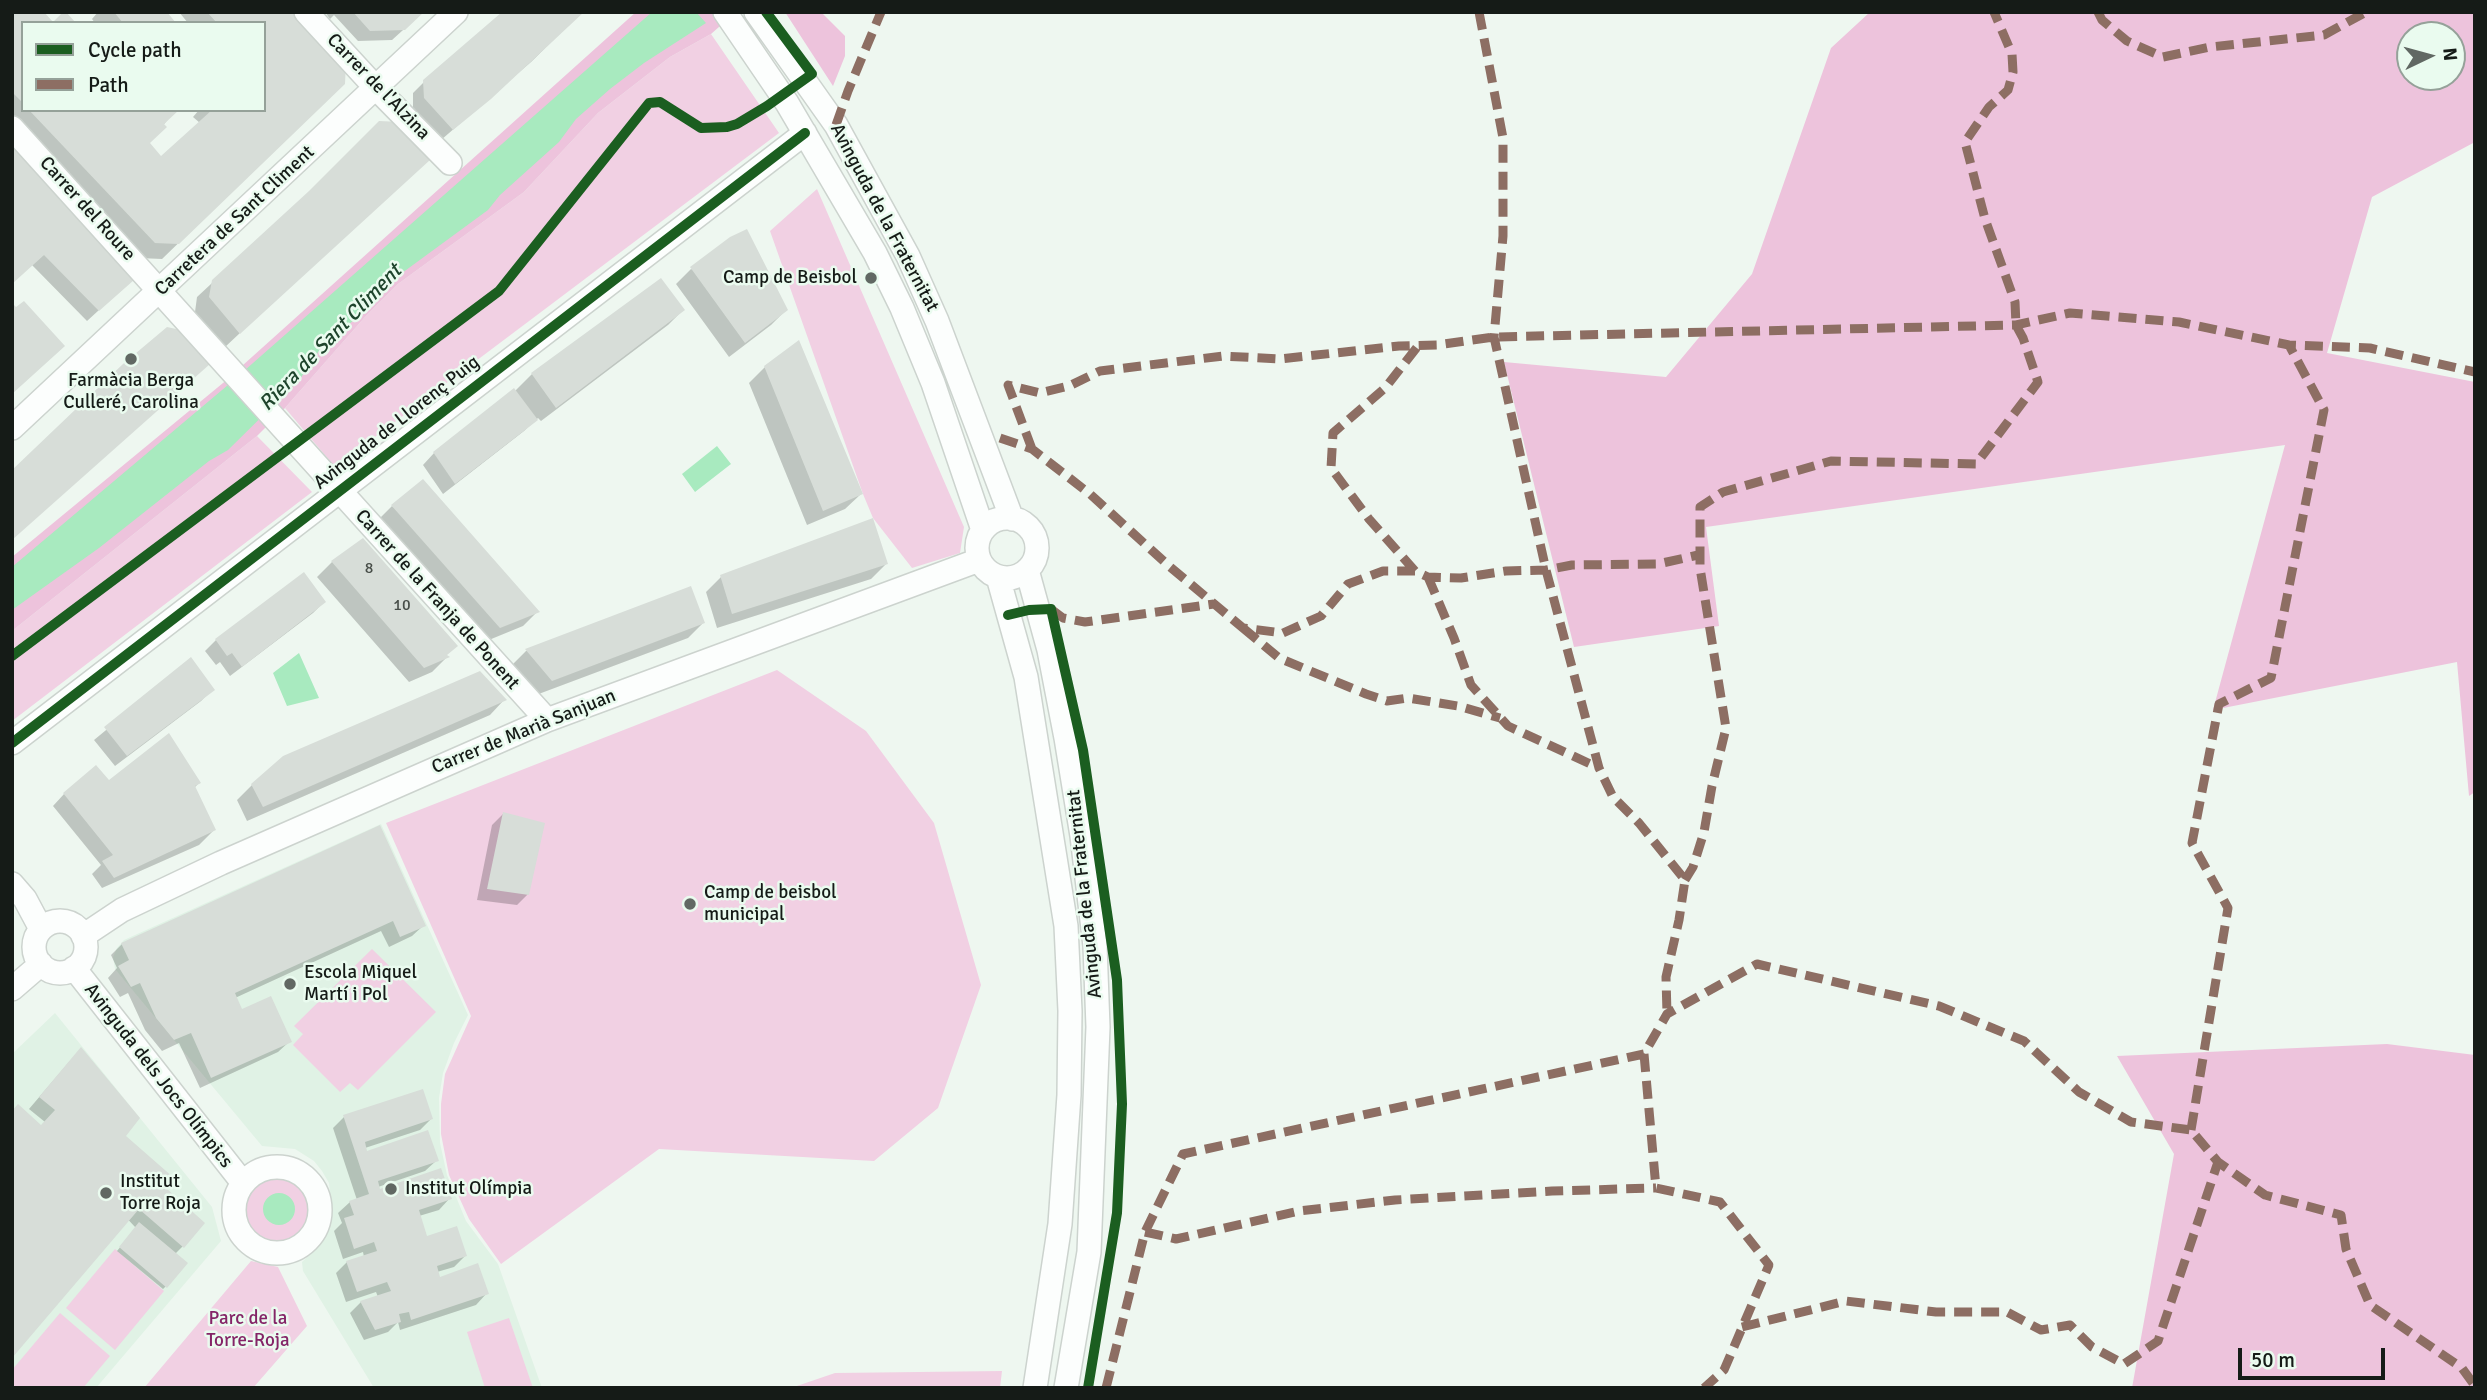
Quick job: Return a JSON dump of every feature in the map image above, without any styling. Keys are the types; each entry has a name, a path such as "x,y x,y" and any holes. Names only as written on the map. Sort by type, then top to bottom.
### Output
{"street":[{"name":"Carrer de l'Alzina","path":"306,12 450,163"},
{"name":"Carretera de Sant Climent","path":"12,428 456,12"},
{"name":"Avinguda de la Fraternitat","path":"756,12 836,125 908,256 937,321 1012,519"},
{"name":"Avinguda de la Fraternitat","path":"726,14 787,103 875,253 902,308 947,421 983,530"},
{"name":"Carrer del Roure","path":"12,128 139,266 159,292"},
{"name":"Avinguda de Llorenç Puig","path":"12,744 805,133"},
{"name":"Carrer de la Franja de Ponent","path":"159,292 173,304 338,491 547,720"},
{"path":"1012,519 1025,525 1035,540 1035,559 1027,570 1013,578 998,577 985,569 979,560 977,545 983,530 996,520 1012,519"},
{"name":"Carrer de Marià Sanjuan","path":"83,936 122,910 222,863 547,720 979,560"},
{"name":"Avinguda de la Fraternitat","path":"1027,570 1049,650 1066,738 1082,836 1095,946 1098,1027 1089,1252 1066,1388"},
{"name":"Avinguda de la Fraternitat","path":"998,577 1028,690 1064,912 1068,974 1069,1095 1060,1224 1035,1388"},
{"path":"12,884 25,900 41,929"},
{"path":"64,921 79,929 83,936 83,957 74,968 60,972 46,969 34,950 34,943 41,929 48,924 64,921"},
{"path":"12,989 41,964"},
{"name":"Avinguda dels Jocs Olímpics","path":"74,968 243,1183"}],"shaded area":[{"path":"636,12 736,12 711,34 670,57 598,113 524,192 398,284 257,436 12,631 12,557 223,383"},
{"path":"785,12 821,12 845,36 845,56 833,86"},
{"path":"1870,12 2475,12 2475,142 2372,197 2327,353 2475,382 2475,792 2469,796 2457,662 2213,710 2285,445 1706,527 1719,626 1574,647 1504,362 1666,377 1752,274 1831,48"},
{"path":"381,824 468,1015 443,1073 439,1098 440,1143 447,1175 466,1221 498,1264 542,1388 374,1388 303,1271 302,1262 318,1247 332,1211 329,1183 322,1171 314,1161 295,1149 262,1146 115,969 113,957 124,940"},
{"name":"Institut Torre Roja","path":"55,1013 212,1207 221,1241 96,1388 12,1388 12,1054"},
{"path":"2387,1044 2475,1055 2475,1388 2132,1388 2174,1154 2117,1056"}],"green space":[{"path":"711,34 779,133 335,467 285,408 365,317 398,284 524,192 598,113 670,57"},
{"path":"817,189 964,527 960,553 912,568 873,518 863,494 770,231"},
{"path":"257,436 312,492 12,721 12,631"},
{"name":"Camp de beisbol municipal","path":"777,670 866,731 934,823 981,985 938,1108 874,1161 659,1149 501,1264 469,1219 449,1175 441,1134 445,1074 471,1016 386,823"},
{"path":"372,949 436,1012 358,1090 350,1083 340,1092 293,1045 303,1034 294,1026"},
{"path":"278,1173 299,1179 309,1189 315,1210 309,1231 299,1241 278,1247 257,1241 247,1231 241,1210 247,1189 257,1179"},
{"path":"115,1249 164,1291 115,1350 66,1308"},
{"name":"Parc de la Torre-Roja","path":"251,1261 278,1267 307,1326 253,1388 144,1388"},
{"path":"60,1313 110,1356 83,1388 12,1388 12,1370"},
{"path":"509,1318 533,1388 485,1388 467,1332"},
{"path":"1002,1371 1000,1388 791,1388 835,1373"}],"water":[{"name":"Riera de Sant Climent","path":"652,12 696,12 706,23 644,63 610,89 576,119 559,142 500,195 488,210 387,284 361,314 321,348 300,379 228,450 209,461 99,548 12,610 12,567 228,385"},
{"path":"717,446 731,464 695,492 682,474"},
{"path":"299,653 319,698 287,706 273,673"},
{"path":"279,1193 291,1197 295,1209 291,1221 279,1225 267,1221 263,1209 267,1197"}],"building":[{"path":"12,12 44,12 52,21 21,21 21,101 12,92"},
{"path":"63,12 74,21 54,21"},
{"path":"114,12 167,12 174,21 121,21"},
{"path":"207,12 299,12 346,62 345,84 179,244 155,243 31,112 177,112 164,124 167,127 150,143 161,156 210,112 266,112 266,21 215,21"},
{"path":"353,12 424,12 405,30 370,31"},
{"path":"502,12 584,12 491,99 453,130 424,98 423,80"},
{"path":"379,121 401,122 428,151 430,160 240,334 209,297 212,280 309,191"},
{"path":"12,144 134,280 99,311 44,255 12,284"},
{"path":"747,229 788,310 745,343 690,267 730,237"},
{"path":"661,278 685,310 556,408 531,373"},
{"path":"24,301 65,346 12,394 12,303 16,307"},
{"path":"167,327 181,330 210,364 12,540 12,470 123,364"},
{"path":"799,340 863,494 823,511 764,366"},
{"path":"514,388 538,420 455,484 433,452"},
{"path":"423,479 540,612 500,628 391,505"},
{"path":"873,518 888,564 732,614 720,575"},
{"path":"363,538 458,646 447,655 450,657 424,668 331,561"},
{"path":"304,572 326,602 242,667 232,653 227,656 215,639"},
{"path":"691,586 705,623 552,681 525,649"},
{"path":"191,657 215,690 127,756 104,727"},
{"path":"480,671 507,700 263,807 251,784 283,756"},
{"path":"169,733 201,783 195,786 216,830 114,878 102,861 113,855 63,793 96,765 109,780"},
{"path":"503,812 545,823 529,895 487,889"},
{"path":"380,825 426,926 400,937 393,921 235,993 242,1009 271,996 292,1042 211,1078 191,1033 174,1040 156,1018 140,983 131,987 118,966 129,960 121,943"},
{"path":"81,1047 140,1118 126,1136 174,1178 166,1188 205,1223 184,1248 139,1209 12,1358 12,1111 18,1104 41,1125 55,1110 39,1097"},
{"path":"423,1089 433,1119 365,1142 367,1151 428,1130 439,1161 378,1181 380,1189 441,1168 452,1199 419,1210 427,1236 457,1226 467,1256 437,1266 440,1277 478,1263 489,1294 411,1320 409,1312 399,1314 401,1322 375,1330 360,1301 391,1291 387,1282 357,1292 346,1261 377,1251 374,1242 354,1249 344,1218 354,1215 349,1201 369,1194 343,1115"},
{"path":"139,1222 188,1263 167,1288 119,1247"}],"marked path":[{"path":"836,125 881,12"},
{"path":"1479,12 1503,138 1503,236 1494,337 1546,570 1599,768 1613,797 1639,823 1685,880 1666,977 1667,1014"},
{"path":"1685,880 1693,867 1704,832 1726,728 1700,568 1700,507 1723,492 1831,461 1976,464 2038,382 2016,325 2015,302 1985,219 1965,142 1989,107 2008,90 2013,72 2012,54 1994,12"},
{"path":"2098,12 2102,20 2127,41 2163,57 2210,47 2324,35 2366,12"},
{"path":"1032,449 1008,385 1040,393 1069,386 1100,371 1223,356 1280,359 1399,346 1437,345 1494,337 2016,325 2070,313 2179,322 2289,345 2370,348 2475,372"},
{"path":"2191,1130 2228,908 2192,843 2219,704 2271,678 2324,410 2289,345"},
{"path":"1415,571 1369,519 1331,468 1333,433 1385,388 1418,346"},
{"path":"1000,438 1032,449 1090,494 1169,566 1243,628 1283,633 1321,616 1348,584 1383,571 1415,571 1428,577 1461,578 1572,565 1658,564 1698,555"},
{"path":"1428,577 1471,685 1508,726 1599,768"},
{"path":"1051,609 1063,618 1085,622 1214,604"},
{"path":"1243,628 1279,658 1366,694 1387,701 1408,698 1458,706 1500,718"},
{"path":"1106,1388 1145,1232 1183,1154 1644,1054 1667,1014 1757,964 1939,1006 2024,1041 2079,1092 2131,1122 2191,1130 2218,1162 2265,1195 2341,1215 2346,1249 2370,1305 2462,1368 2475,1386"},
{"path":"1644,1054 1656,1188 1720,1202 1769,1265 1724,1370 1704,1388"},
{"path":"1742,1327 1846,1301 1936,1312 2007,1312 2041,1330 2070,1325 2092,1347 2124,1364 2158,1341 2218,1162"},
{"path":"1145,1232 1176,1239 1299,1211 1395,1200 1656,1188"}],"cycle path":[{"path":"12,656 499,291 649,103 660,102 701,128 727,127 767,106 812,74 766,12"},
{"path":"12,743 805,133"},
{"path":"1008,615 1051,609 1083,750 1117,980 1122,1104 1117,1213 1088,1388"}],"place":[{"name":"Camp de Beisbol","path":"871,278"},
{"name":"Farmàcia Berga Culleré, Carolina","path":"131,359"},
{"name":"Camp de beisbol municipal","path":"690,904"},
{"name":"Escola Miquel Martí i Pol","path":"290,984"},
{"name":"Institut Olímpia","path":"391,1189"},
{"name":"Institut Torre Roja","path":"106,1193"}]}
